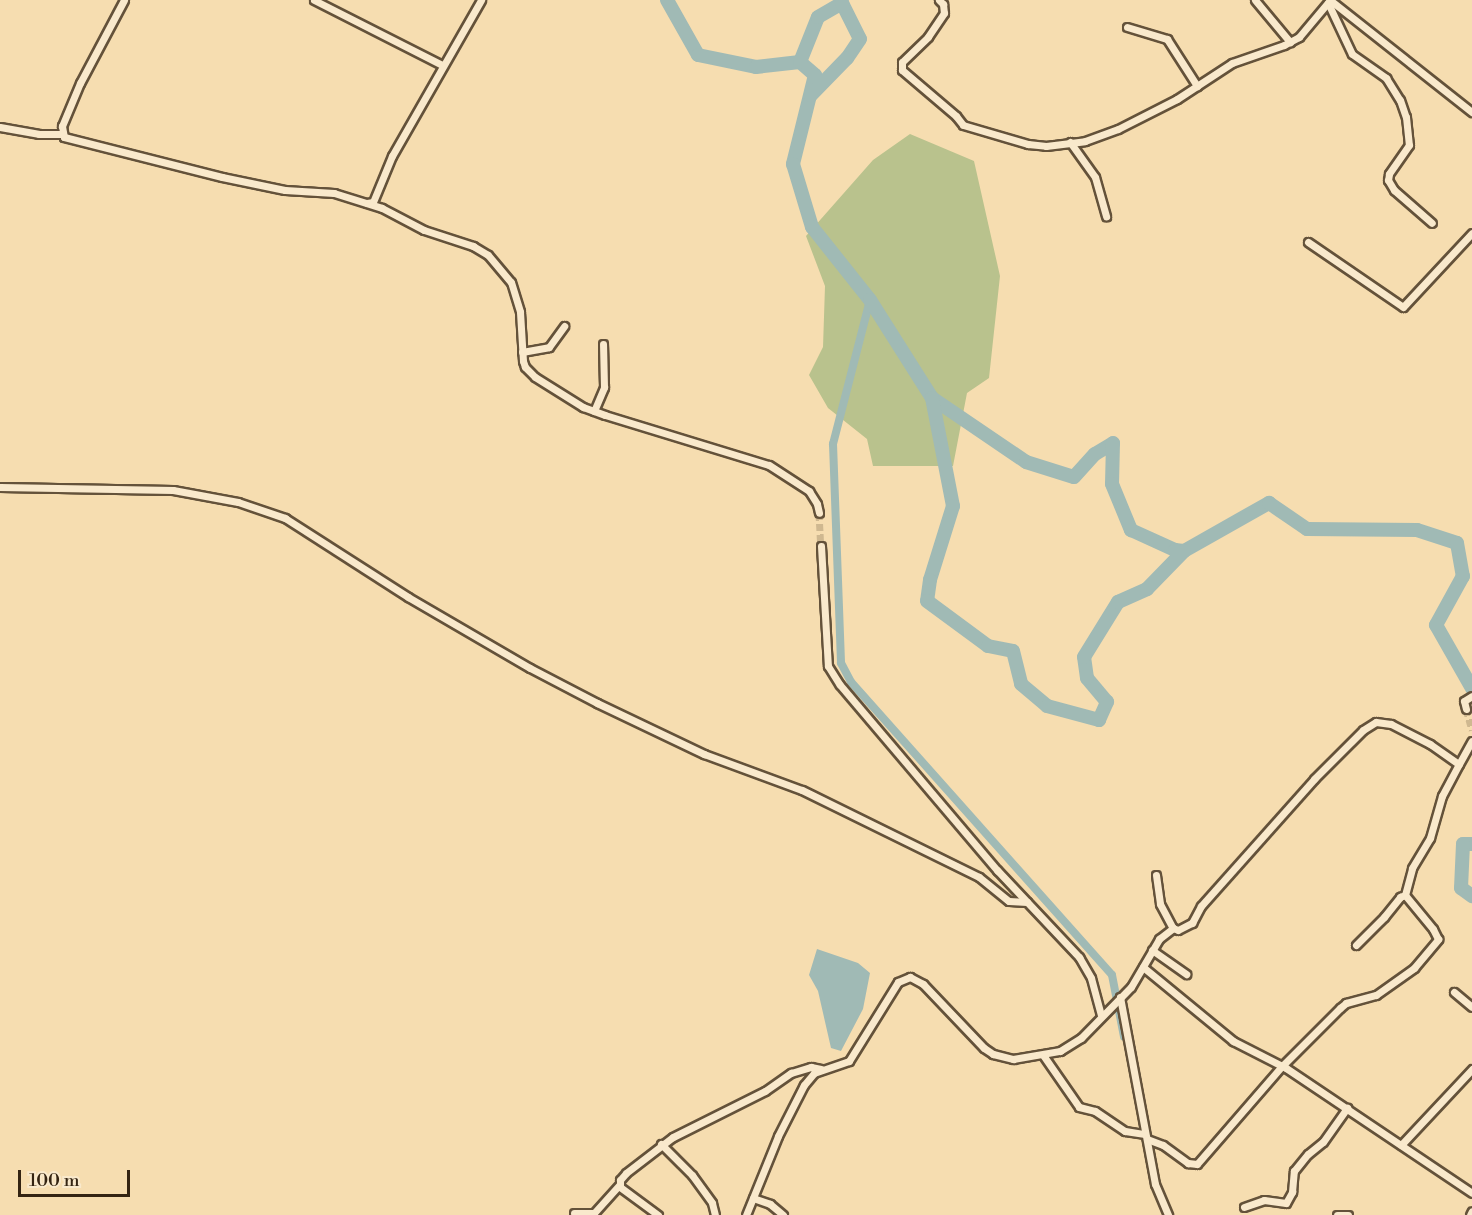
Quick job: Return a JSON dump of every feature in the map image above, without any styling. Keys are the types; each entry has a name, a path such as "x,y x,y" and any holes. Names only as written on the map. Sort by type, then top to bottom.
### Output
{"street":[{"path":"62,134 62,126 80,83 124,0"},
{"path":"314,0 442,65"},
{"path":"367,203 373,202 392,156 481,0"},
{"path":"939,0 944,4 944,14 928,37 902,62 902,70 963,125 1038,146 1085,141 1118,129 1197,86 1232,63 1290,42 1305,32 1330,0 1472,112"},
{"path":"1255,0 1290,42"},
{"path":"1328,3 1352,54 1386,78 1400,100 1406,117 1409,145 1389,174 1388,180 1394,190 1432,224"},
{"path":"1127,27 1167,39 1197,86"},
{"path":"0,127 39,134 62,134 76,142 285,190 334,193 367,203 424,230 473,246 488,255 511,282 517,294 525,367 535,377 594,411 769,465 809,491 818,504 819,513"},
{"path":"1070,142 1095,177 1106,216"},
{"path":"1308,242 1403,307 1472,233"},
{"path":"522,352 549,347 564,326"},
{"path":"594,411 604,387 603,344"},
{"path":"0,487 172,490 238,502 285,518 408,597 597,704 704,754 802,790 979,877 1010,901 1027,902"},
{"path":"821,546 826,657 840,685 1086,967 1103,1013"},
{"path":"1466,709 1464,702 1470,697"},
{"path":"1156,875 1160,904 1173,928 1178,930 1192,922 1201,906 1314,779 1370,724 1383,722 1401,728 1459,764"},
{"path":"1405,895 1412,868 1430,838 1442,796 1472,741"},
{"path":"1356,945 1400,897 1405,895"},
{"path":"1043,1055 1079,1107 1095,1112 1120,1129 1142,1135 1163,1145 1188,1163 1197,1164 1282,1066 1346,1003 1382,991 1413,968 1434,946 1437,934 1405,895"},
{"path":"746,1215 804,1085 814,1073 821,1069 849,1061 898,982 910,977 923,984 984,1048 993,1054 1013,1059 1043,1055 1071,1047 1131,987 1159,939 1173,928"},
{"path":"1152,950 1186,974"},
{"path":"1143,967 1233,1041 1282,1066 1472,1193"},
{"path":"1454,992 1472,1007"},
{"path":"1117,1000 1142,1135 1155,1184 1168,1215"},
{"path":"574,1213 594,1213 619,1185 626,1173 661,1144 724,1109 765,1091 791,1073 811,1067 821,1069"},
{"path":"1401,1145 1472,1069"},
{"path":"1244,1207 1264,1200 1286,1203 1292,1192 1294,1171 1308,1154 1323,1142 1347,1108"},
{"path":"661,1144 699,1184 712,1203 715,1215"},
{"path":"619,1185 658,1215"},
{"path":"753,1198 770,1204 783,1215"},
{"path":"1470,1215 1472,1211"},
{"path":"1337,1215 1348,1215"}],"green space":[{"path":"910,134 974,161 1000,276 989,378 967,393 953,466 873,466 867,439 828,408 809,375 823,347 825,286 806,236 873,160"}],"water":[{"path":"817,949 858,963 870,973 863,1009 841,1051 831,1048 818,991 809,975"}],"waterway":[{"path":"667,0 698,55 756,67 800,62 815,75 793,164 812,227 870,300 932,398 1026,462 1074,477 1095,454 1113,443 1112,484 1131,530 1175,550 1184,551 1269,503 1307,529 1417,530 1457,543 1463,576 1436,625 1472,688"},
{"path":"800,62 818,17 842,3 860,39 847,58 811,95"},
{"path":"870,300 833,444 841,663 851,682 1112,975 1124,1037"},
{"path":"932,398 953,506 930,580 927,601 988,646 1013,651 1021,684 1047,706 1099,720 1107,702 1087,678 1084,657 1118,602 1147,589 1184,551"},
{"path":"1472,844 1463,844 1461,888 1472,896"}],"tunnel":[{"path":"819,513 821,546"},
{"path":"1466,709 1472,730"}]}
